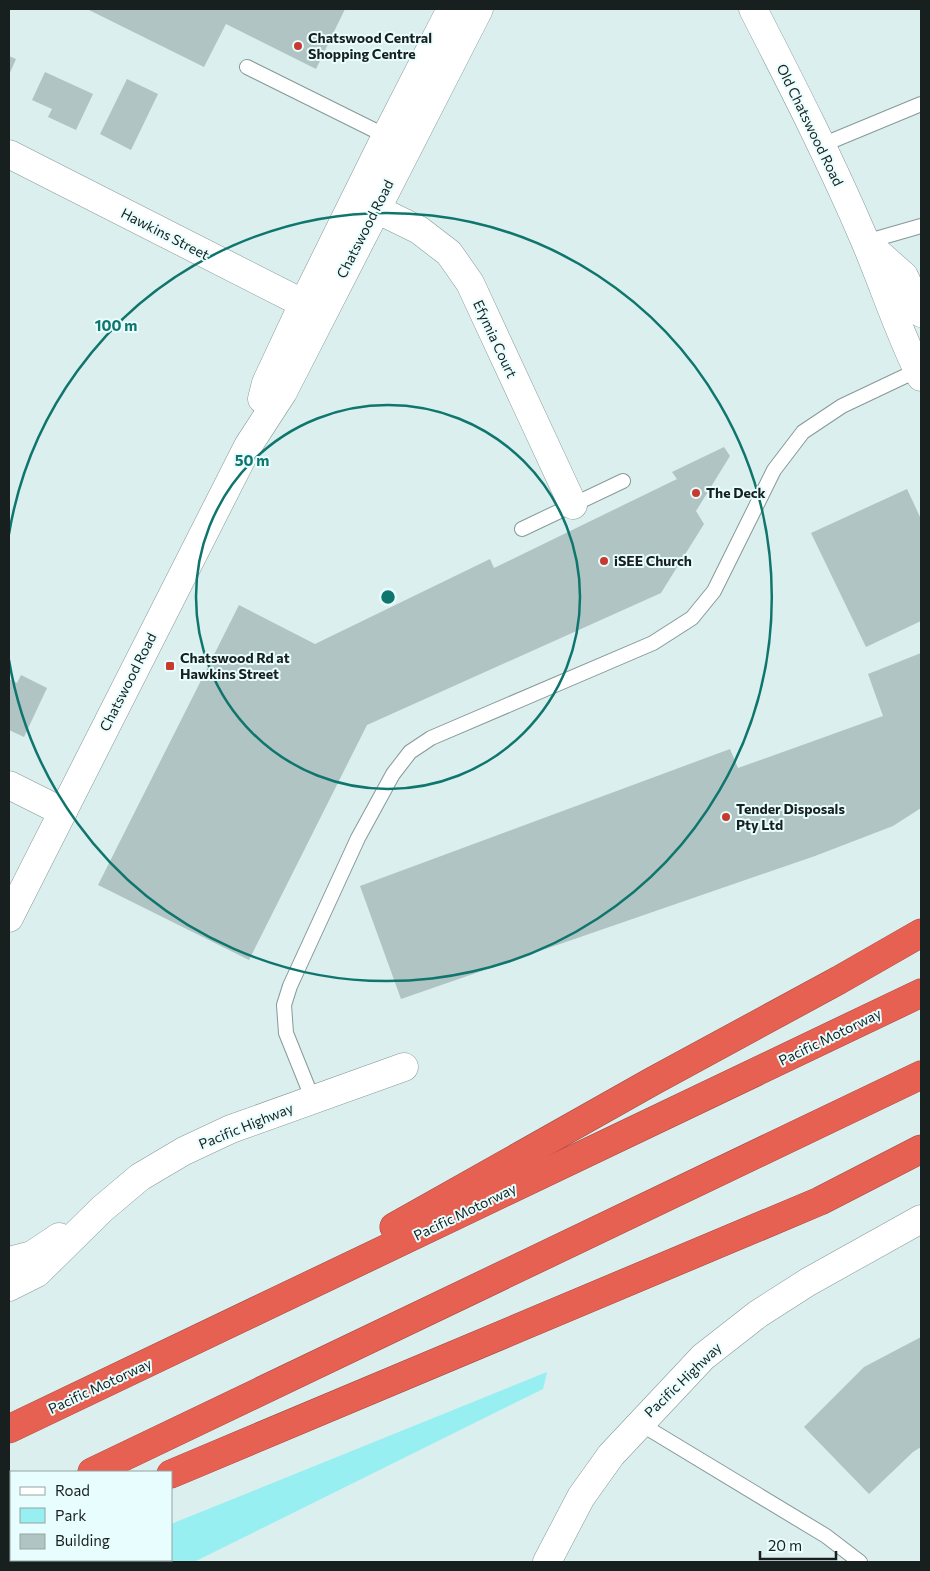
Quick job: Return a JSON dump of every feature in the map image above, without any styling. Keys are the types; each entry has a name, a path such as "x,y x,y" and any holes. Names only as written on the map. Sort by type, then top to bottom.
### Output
{"highway":[{"path":"211,1333 654,1080 839,980 921,933"},
{"name":"Pacific Motorway","path":"9,1429 921,993"},
{"path":"94,1471 921,1075"},
{"path":"172,1474 820,1201 921,1149"}],"main road":[{"name":"Chatswood Road","path":"312,309 386,136 451,9"},
{"name":"Chatswood Road","path":"9,918 248,446 266,383 376,209 479,9"},
{"name":"Old Chatswood Road","path":"753,9 822,145 865,242 919,373"},
{"name":"Hawkins Street","path":"9,154 312,309"},
{"name":"Efymia Court","path":"376,209 419,230 449,253 470,283 573,505"},
{"name":"Old Chatswood Road","path":"865,242 904,276 921,313"},
{"path":"9,785 63,812"},
{"name":"Pacific Highway","path":"9,1288 37,1273 102,1209 140,1176 184,1151 231,1130 404,1067"},
{"name":"Pacific Highway","path":"9,1261 32,1255 102,1209"},
{"name":"Pacific Highway","path":"552,1557 581,1497 611,1455 639,1423 703,1358 758,1314 808,1282 921,1219"}],"lane":[{"path":"247,67 386,136"},
{"path":"822,145 921,104"},
{"path":"865,242 921,226"},
{"path":"312,1100 286,1033 284,1005 290,986 358,838 393,774 410,752 431,738 653,643 692,618 714,591 774,470 803,432 842,406 919,373"},
{"path":"522,529 623,482"},
{"path":"639,1423 826,1536 860,1562"}],"green space":[{"path":"547,1372 543,1389 194,1562 84,1562 172,1561 172,1524"}],"building":[{"name":"Chatswood Central Shopping Centre","path":"87,9 345,9 316,69 226,24 204,67"},
{"path":"9,56 16,59 9,75"},
{"path":"45,72 93,94 76,130 48,117 52,109 32,100"},
{"path":"127,79 158,94 131,150 100,134"},
{"path":"724,447 730,456 696,511 704,524 661,593 367,725 249,960 98,885 239,605 315,644 490,559 494,568 677,479 672,472"},
{"path":"907,489 921,519 921,621 866,647 811,533"},
{"name":"Tender Disposals Pty Ltd","path":"921,653 921,808 893,826 815,856 401,999 360,886 730,749 738,768 883,716 868,674"},
{"path":"21,675 47,688 24,737 9,730 9,679 17,683"},
{"path":"921,1337 921,1447 913,1452 869,1494 804,1427 864,1367"}],"place":[{"name":"Chatswood Central Shopping Centre","path":"298,46"},
{"name":"The Deck","path":"696,493"},
{"name":"iSEE Church","path":"604,561"},
{"name":"Chatswood Rd at Hawkins Street","path":"170,666"},
{"name":"Tender Disposals Pty Ltd","path":"726,817"}]}
